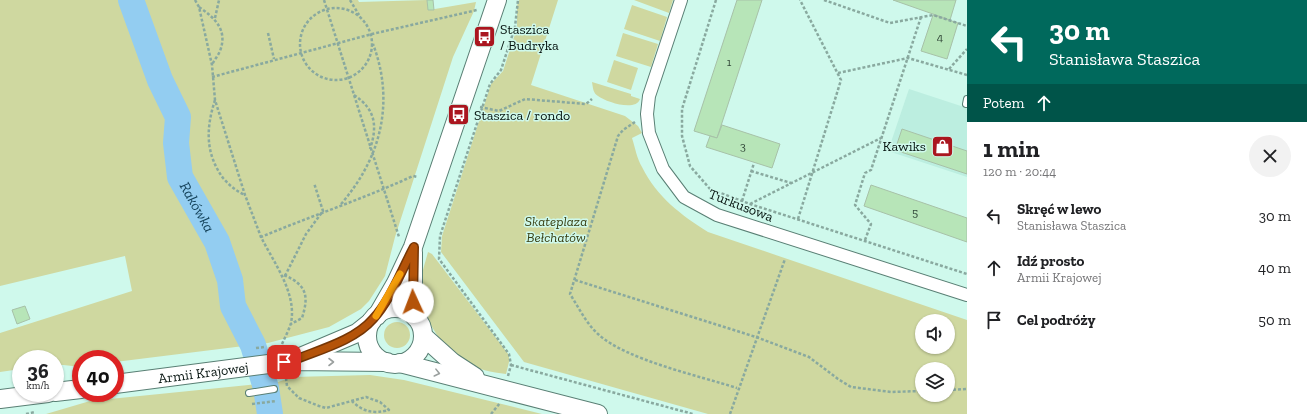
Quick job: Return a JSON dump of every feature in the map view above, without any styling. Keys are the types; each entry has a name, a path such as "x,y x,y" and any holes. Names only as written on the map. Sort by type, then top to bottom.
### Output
{"street":[{"path":"497,0 406,242 396,283 369,327 368,342 375,354 393,363 505,388 598,414"},
{"name":"Turkusowa","path":"681,0 649,96 646,114 649,133 663,169 684,197 717,215 967,295"},
{"path":"406,242 415,317"},
{"path":"374,318 384,311 392,308 409,312 420,323 423,336 418,352 413,358 393,363"},
{"name":"Armii Krajowej","path":"288,367 357,333 374,318"},
{"path":"423,336 452,362 467,373 505,388"},
{"name":"Armii Krajowej","path":"124,383 269,364 288,367 393,363"},
{"path":"0,392 12,392"},
{"path":"0,399 12,398"},
{"path":"0,408 21,402"}],"lane":[{"path":"249,393 274,389"}],"path":[{"path":"195,0 199,7 212,65 215,100 245,195 261,237 288,290 292,307 290,324 282,344"},
{"path":"215,18 219,0"},
{"path":"324,0 372,155 406,242"},
{"path":"350,0 359,15 367,24 372,34 372,52 366,64 356,74 348,78 330,79 314,73 306,64 301,53 300,42 302,30 308,21 316,13 327,8 338,7 350,10 359,15"},
{"path":"491,414 505,388 512,365 509,354 439,259 440,236 481,108 490,84 501,70 515,27 518,0"},
{"path":"716,0 682,109 682,136 690,166 710,189 750,204 967,274"},
{"path":"798,219 841,80 800,0"},
{"path":"824,0 890,23 932,15 967,26"},
{"path":"199,7 215,18 220,25 222,44 220,52 212,65"},
{"path":"212,77 274,59 372,34 479,9"},
{"path":"865,240 871,224 855,205 865,173 870,170 921,17"},
{"path":"268,33 274,59"},
{"path":"340,205 362,178 372,155 382,124 384,110 383,81 379,60 373,43"},
{"path":"949,70 967,48"},
{"path":"838,73 908,58 967,75"},
{"path":"353,95 365,103 375,123 375,135 370,149"},
{"path":"481,108 499,111 525,99 586,104 592,100"},
{"path":"215,100 209,119 208,146 215,166 230,186 245,195"},
{"path":"637,114 635,122 623,130 618,136 570,294 589,324 599,335 630,354 738,388"},
{"path":"750,204 881,138"},
{"path":"742,201 754,163"},
{"path":"752,171 791,183"},
{"path":"261,237 324,211 384,189 413,176 418,177"},
{"path":"314,183 324,211"},
{"path":"285,276 306,234 324,211"},
{"path":"730,414 756,337 785,259"},
{"path":"280,275 296,282 305,293 307,302 302,318 290,324"},
{"path":"575,280 756,337 809,357 838,379 851,386 891,392 915,391"},
{"path":"512,365 693,414"},
{"path":"288,367 287,386 299,398 310,403 326,408 366,397 373,398 380,402 392,414"},
{"path":"955,390 967,389"},
{"path":"252,404 276,401"},
{"path":"352,401 357,407 366,411 378,413 389,410"}],"shaded area":[{"path":"909,89 967,108 967,177 888,151"}],"green space":[{"path":"0,0 358,0 359,2 427,0 429,10 476,2 474,11 453,57 395,237 385,276 369,301 361,309 329,327 268,343 124,361 124,350 72,350 72,366 64,365 64,350 12,350 12,370 0,372 0,333 132,291 125,256 0,286"},
{"name":"Skateplaza Bełchatów","path":"519,0 558,0 531,85 625,116 638,126 642,133 632,138 637,157 648,178 670,204 688,219 708,232 949,314 915,314 915,354 955,354 955,316 967,320 967,414 708,414 524,362 441,252 442,236 491,84 503,71 517,28 517,6"},
{"path":"634,0 673,0 669,13"},
{"path":"632,5 667,17 660,41 624,29"},
{"path":"623,33 658,44 651,67 616,56"},
{"path":"614,60 638,68 631,90 607,82"},
{"path":"592,82 631,94 631,96 640,99 633,105 620,105 607,101 595,93"},
{"path":"428,252 432,254 509,355 506,374 480,369 465,362 448,348 434,330 425,310 421,288 422,274"},
{"path":"397,322 406,326 410,335 406,344 397,348 388,344 384,335 388,326"},
{"path":"370,375 404,380 542,414 46,414 87,402 124,402 124,398 278,382 293,377"}],"building":[{"path":"427,0 433,0 434,10 428,10"},
{"path":"737,0 762,0 717,138 694,131"},
{"path":"893,0 956,0 950,20"},
{"path":"933,15 958,23 947,59 921,51"},
{"path":"722,125 780,144 772,168 706,147 710,136 717,138"},
{"path":"902,129 967,151 967,174 895,150"},
{"path":"871,185 967,218 967,242 864,206"},
{"path":"25,306 30,319 17,324 12,310"}],"waterway":[{"name":"Rakówka","path":"131,0 160,80 178,117 176,143 180,177 217,242 230,280 233,306 253,345 266,388 270,414"}],"slow traffic":[{"path":"376,316 400,274"}],"place":[{"name":"Staszica / Budryka","path":"485,37"},
{"name":"Staszica / rondo","path":"458,115"},
{"name":"Kawiks","path":"942,146"}],"route":[{"path":"284,362 292,361 340,341 357,333 372,321 377,316 396,283 414,247 412,266 413,302"}]}
